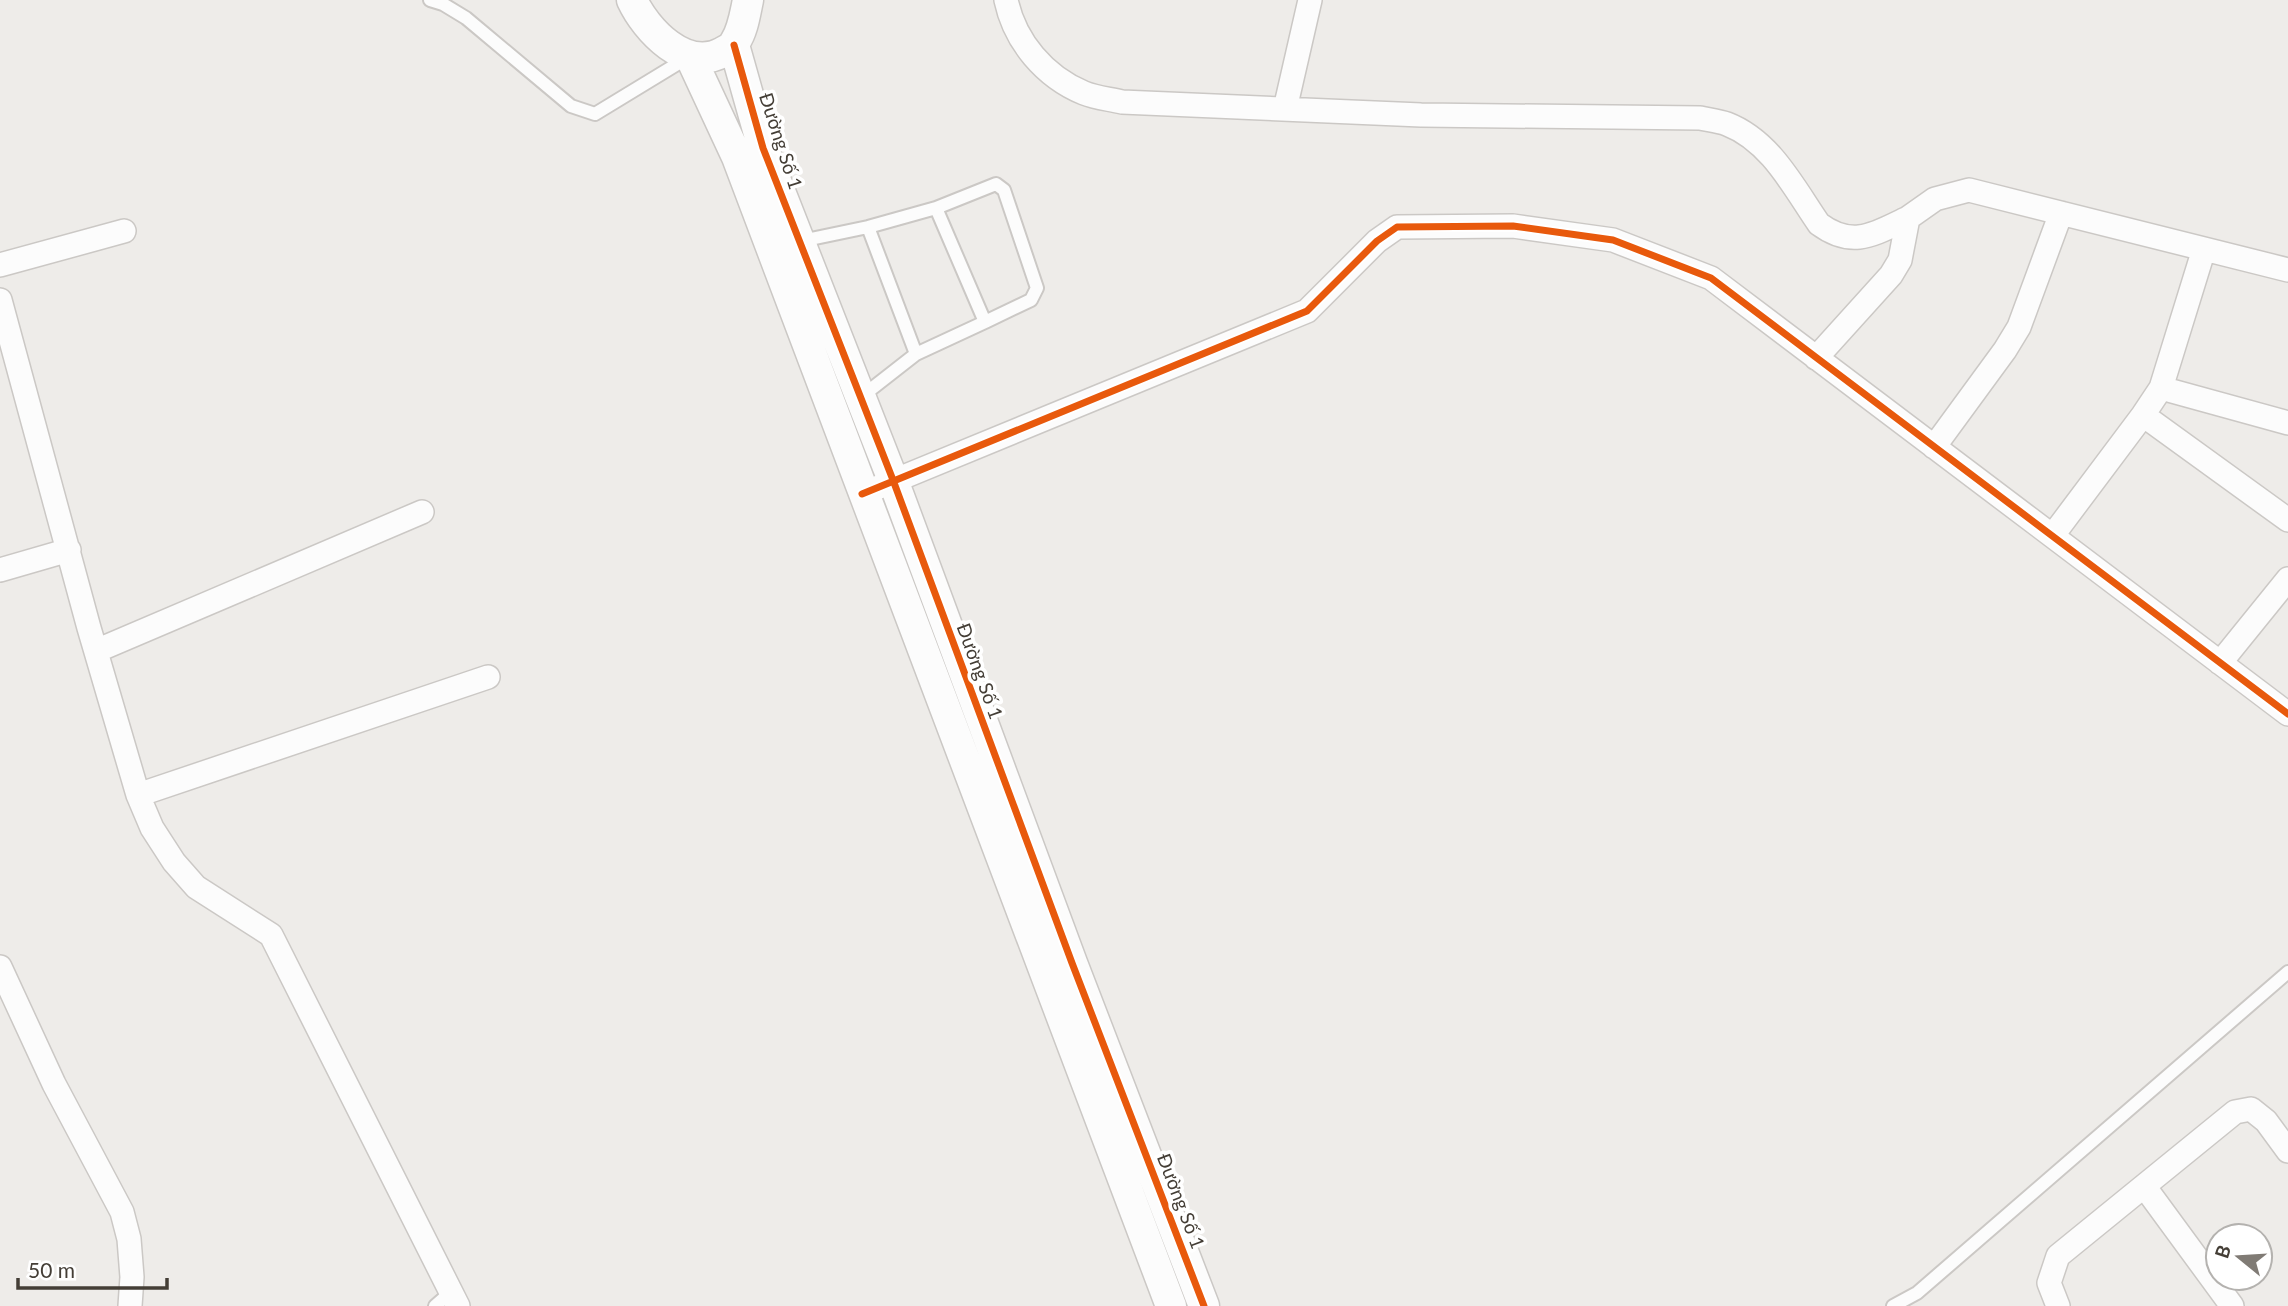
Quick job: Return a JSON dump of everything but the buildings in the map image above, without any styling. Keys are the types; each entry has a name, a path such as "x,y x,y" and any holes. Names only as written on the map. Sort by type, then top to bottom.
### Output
{"street":[{"path":"632,0 650,29 669,45 690,56 714,57 734,45 744,22 748,0"},
{"path":"1006,0 1010,17 1027,50 1053,76 1086,94 1122,102 1421,115 1700,118 1726,124 1749,135 1769,152 1819,224 1831,233 1845,238 1860,238 1908,218 1935,199 1969,190 2288,270"},
{"path":"1285,109 1310,0"},
{"name":"Đường Số 1","path":"734,45 763,148 893,480 1072,963 1204,1306"},
{"path":"690,56 737,157 862,494 1171,1306"},
{"path":"1934,447 2006,351 2019,327 2061,213"},
{"path":"1816,358 1891,275 1900,260 1908,218"},
{"path":"862,494 1307,311 1377,241 1397,228 1513,226 1613,240 1711,278 2288,715"},
{"path":"0,265 124,231"},
{"path":"2053,535 2161,388 2204,249"},
{"path":"0,300 96,651 138,795 152,828 196,887 271,935 448,1301"},
{"path":"2161,388 2288,423"},
{"path":"2143,415 2288,520"},
{"path":"96,651 422,512"},
{"path":"0,570 69,550"},
{"path":"2220,663 2288,579"},
{"path":"138,795 488,677"},
{"path":"0,967 54,1084 122,1212 129,1239 132,1277 130,1306"},
{"path":"2058,1306 2049,1283 2058,1256 2235,1112 2250,1109 2266,1121 2288,1151"},
{"path":"2144,1186 2232,1306"}],"lane":[{"path":"430,0 443,4 466,18 571,106 595,114 690,56"},
{"path":"799,241 868,227 936,208 996,184 1004,190 1037,288 1036,294 1031,300 916,354 860,397"},
{"path":"936,208 985,322"},
{"path":"868,227 916,354"},
{"path":"1894,1306 1917,1293 2288,972"}],"cycle path":[{"path":"734,45 763,148 893,480 1072,963 1204,1306"},
{"path":"862,494 1307,311 1377,241 1397,227 1513,226 1613,240 1711,278 2288,714"}]}
